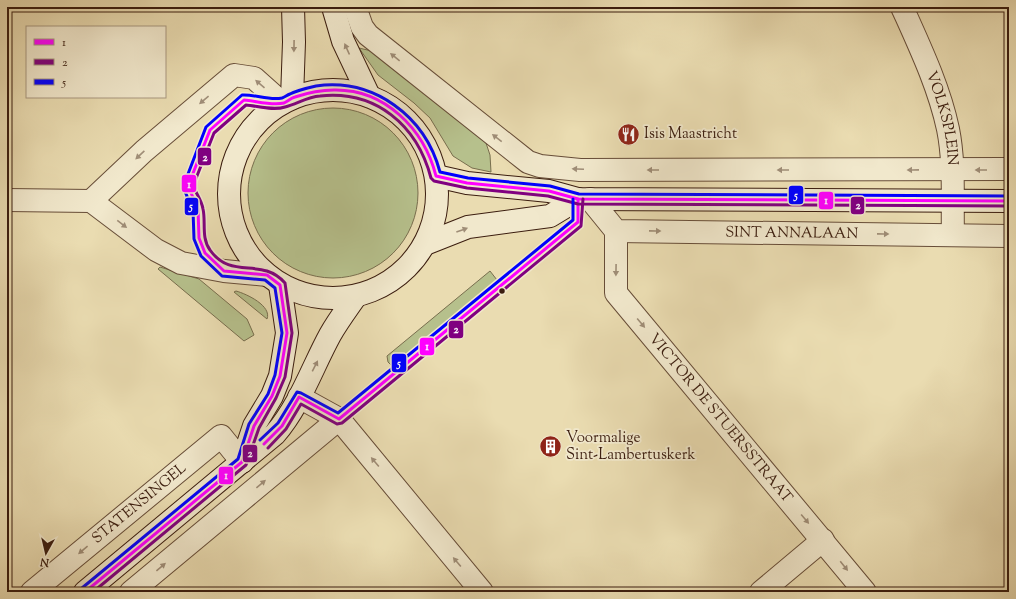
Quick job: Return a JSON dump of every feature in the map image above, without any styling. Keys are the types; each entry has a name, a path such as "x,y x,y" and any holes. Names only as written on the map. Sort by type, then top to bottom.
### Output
{"street":[{"path":"287,101 294,42 293,7"},
{"path":"333,7 343,40 369,96"},
{"path":"355,7 362,27 368,35 528,162 546,167 580,170 1009,169"},
{"name":"VOLKSPLEIN","path":"902,7 927,63 945,115 952,170 953,235"},
{"path":"91,201 169,130 234,75 254,78 287,101"},
{"path":"336,90 369,96 386,104 400,115 413,128 426,148 436,176 436,211 425,244 410,264 391,281 368,292 356,296 336,299 316,297 296,292 274,280 253,262 237,236 232,221 228,189 230,173 241,144 250,130 261,119 287,101 319,91 336,90"},
{"path":"617,170 617,199"},
{"path":"436,176 467,183 549,191 584,199 1009,201"},
{"path":"584,199 616,231"},
{"path":"425,244 468,227 550,216 584,199"},
{"path":"7,200 91,201 156,250 181,263 274,280"},
{"name":"SINT ANNALAAN","path":"616,231 1009,236"},
{"name":"VICTOR DE STUERSSTRAAT","path":"616,231 616,293 865,592"},
{"path":"242,462 254,426 272,396 280,376 286,333 274,280"},
{"path":"85,592 275,434 282,426 299,397 331,334 356,296"},
{"path":"299,397 339,419 482,592"},
{"path":"131,592 339,419"},
{"name":"STATENSINGEL","path":"32,592 221,436 242,462"},
{"path":"761,592 823,540"}],"green space":[{"path":"359,48 376,52 485,140 490,155 491,172 472,168 453,156 430,118 414,103 378,75"},
{"path":"333,108 358,112 373,118 393,133 408,153 416,176 418,193 414,218 408,233 393,253 373,268 350,276 333,278 308,274 293,268 273,253 258,233 250,210 248,193 252,168 258,153 273,133 293,118 316,110"},
{"path":"160,267 199,279 247,319 254,335 244,341 158,269"},
{"path":"490,271 497,280 393,367 388,362 387,356"},
{"path":"236,291 258,301 268,314 267,319 234,292"}],"transit line":[{"name":"5","path":"82,588 238,459 249,424 268,394 275,375 282,333 275,288 265,280 222,276 201,256 194,239 193,210 183,187 206,127 242,95 277,99 299,90 316,86 337,85 358,88 377,95 394,105 409,118 422,134 433,152 440,172 468,178 550,186 579,194 1009,196"},
{"name":"1","path":"85,592 242,462 254,426 272,396 280,376 287,333 280,285 267,275 224,271 205,253 199,238 198,209 188,186 210,130 244,100 279,104 304,94 329,90 353,91 370,96 386,104 400,115 412,128 422,143 436,176 467,183 549,191 578,199 1009,201"},
{"name":"2","path":"93,592 246,465 259,428 276,398 285,377 292,333 285,283 276,275 266,271 237,267 228,264 219,259 210,250 207,245 205,235 202,206 193,186 214,133 246,105 276,109 320,96 340,96 359,99 376,105 391,115 404,127 416,142 425,159 431,178 434,181 467,188 548,196 578,204 1009,206"},
{"name":"5","path":"260,440 278,423 297,392 338,413 573,220 573,199"},
{"name":"1","path":"264,444 282,426 299,397 339,419 578,222 578,199"},
{"name":"2","path":"268,448 286,429 301,404 337,424 342,423 581,226 583,199"}],"place":[{"name":"Isis Maastricht","path":"629,134"},
{"name":"Voormalige Sint-Lambertuskerk","path":"551,447"}]}
